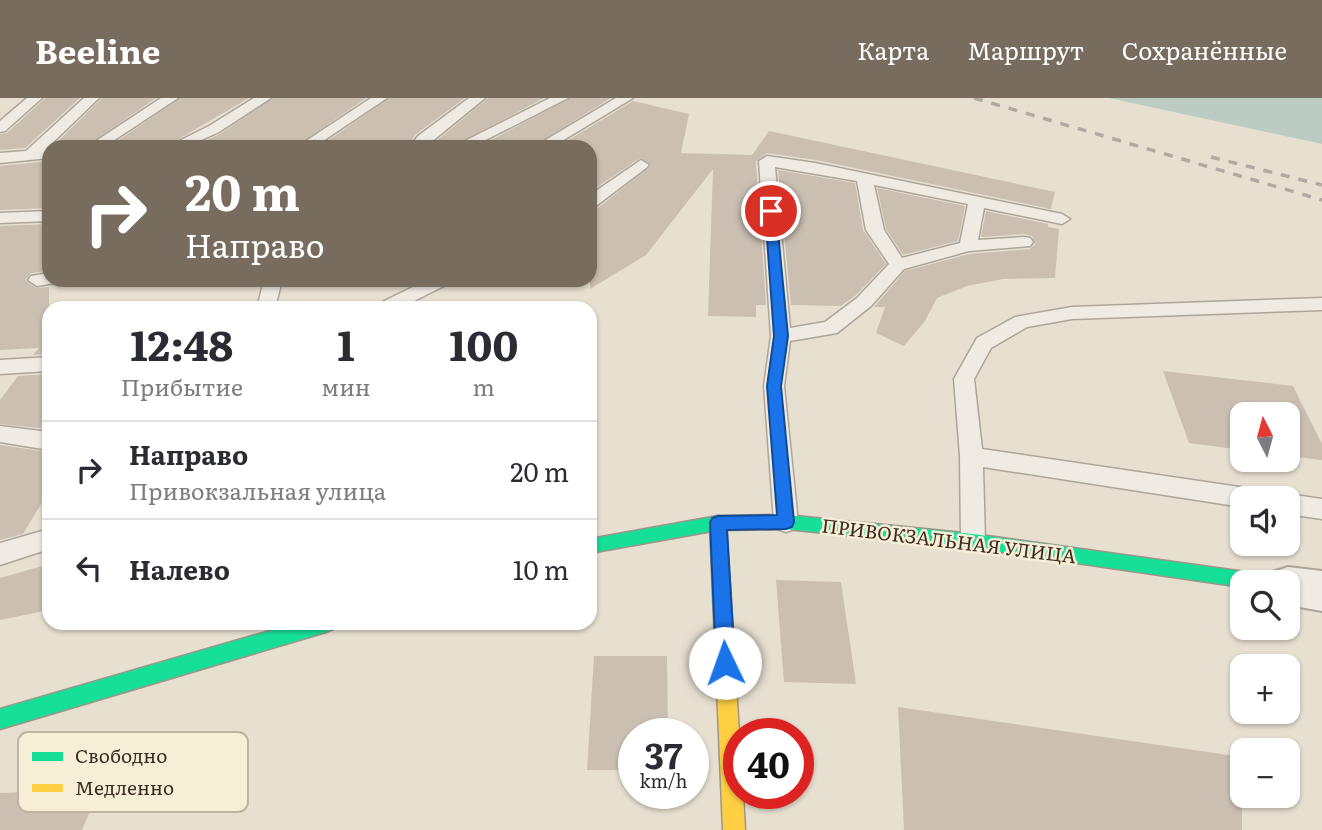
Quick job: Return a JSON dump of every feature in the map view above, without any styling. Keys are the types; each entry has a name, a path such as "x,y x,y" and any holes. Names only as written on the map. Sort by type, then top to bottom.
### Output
{"street":[{"name":"ПРИВОКЗАЛЬНАЯ УЛИЦА","path":"597,545 718,523 786,522 973,541 1230,578"},
{"path":"718,523 734,830"},
{"path":"1300,587 1322,590"},
{"path":"0,719 302,630"}],"lane":[{"path":"0,128 35,98"},
{"path":"47,140 92,98"},
{"path":"105,140 171,98"},
{"path":"190,140 214,129 264,98"},
{"path":"315,140 380,98"},
{"path":"422,140 478,98"},
{"path":"474,140 561,98"},
{"path":"553,140 626,98"},
{"path":"31,155 42,145"},
{"path":"0,158 42,154"},
{"path":"786,522 774,386 781,336 767,161 815,168 1062,219"},
{"path":"597,198 641,165"},
{"path":"865,180 875,230 898,265"},
{"path":"968,246 977,201"},
{"path":"0,218 42,216"},
{"path":"781,336 830,328 863,303 898,265 968,246 1024,242"},
{"path":"400,301 428,287"},
{"path":"973,541 971,456 964,379 984,343 1022,322 1072,313 1322,304"},
{"path":"0,368 42,365"},
{"path":"0,434 42,440"},
{"path":"971,456 1230,495"},
{"path":"1300,506 1322,509"},
{"path":"0,554 42,541"}],"shaded area":[{"path":"1109,98 1322,98 1322,144"}],"building":[{"path":"45,98 80,98 25,148 0,150 0,134 7,133"},
{"path":"102,98 156,98 95,140 59,140"},
{"path":"180,98 249,98 177,140 119,140"},
{"path":"273,98 366,98 305,140 207,140"},
{"path":"389,98 465,98 416,134 412,140 329,140"},
{"path":"488,98 544,98 464,140 437,140"},
{"path":"570,98 611,98 543,140 491,140"},
{"path":"633,101 689,114 681,153 752,155 769,131 1055,192 1051,209 816,160 767,153 756,161 766,305 756,305 756,317 708,316 713,169 646,255 597,285 597,208 652,165 640,158 597,187 597,140 569,140"},
{"path":"42,162 42,208 0,210 0,166"},
{"path":"778,170 855,183 863,230 886,264 855,296 841,306 791,305"},
{"path":"877,188 965,206 958,241 903,255 886,229"},
{"path":"986,211 1048,224 1048,227 1059,229 1055,278 1003,279 967,286 937,298 925,321 904,346 876,333 885,307 874,307 905,271 969,254 1030,249 1035,244 1032,236 1024,234 981,237"},
{"path":"42,224 42,272 31,273 25,280 36,288 49,287 49,301 42,301 42,354 33,355 39,348 0,350 0,226"},
{"path":"1163,371 1293,386 1322,444 1322,460 1300,457 1300,402 1230,402 1230,448 1189,443"},
{"path":"42,374 42,428 0,424 0,400 18,376"},
{"path":"0,445 42,451 42,503 23,534 0,540"},
{"path":"42,566 42,611 0,620 0,578"},
{"path":"776,580 841,582 856,684 784,682"},
{"path":"594,656 667,656 668,718 618,718 618,770 587,770"},
{"path":"898,707 1230,755 1230,808 1242,808 1242,830 904,830"},
{"path":"18,792 18,812 89,812 82,830 0,830 0,793"}],"railway":[{"path":"974,98 1322,200"},
{"path":"1211,157 1322,185"}],"traffic: fast":[{"path":"597,545 718,523 786,522 973,541 1230,578"},
{"path":"0,719 302,630"}],"traffic: slow":[{"path":"718,523 734,830"}],"route":[{"path":"725,663 718,523 786,522 774,386 781,336 771,211"}]}
